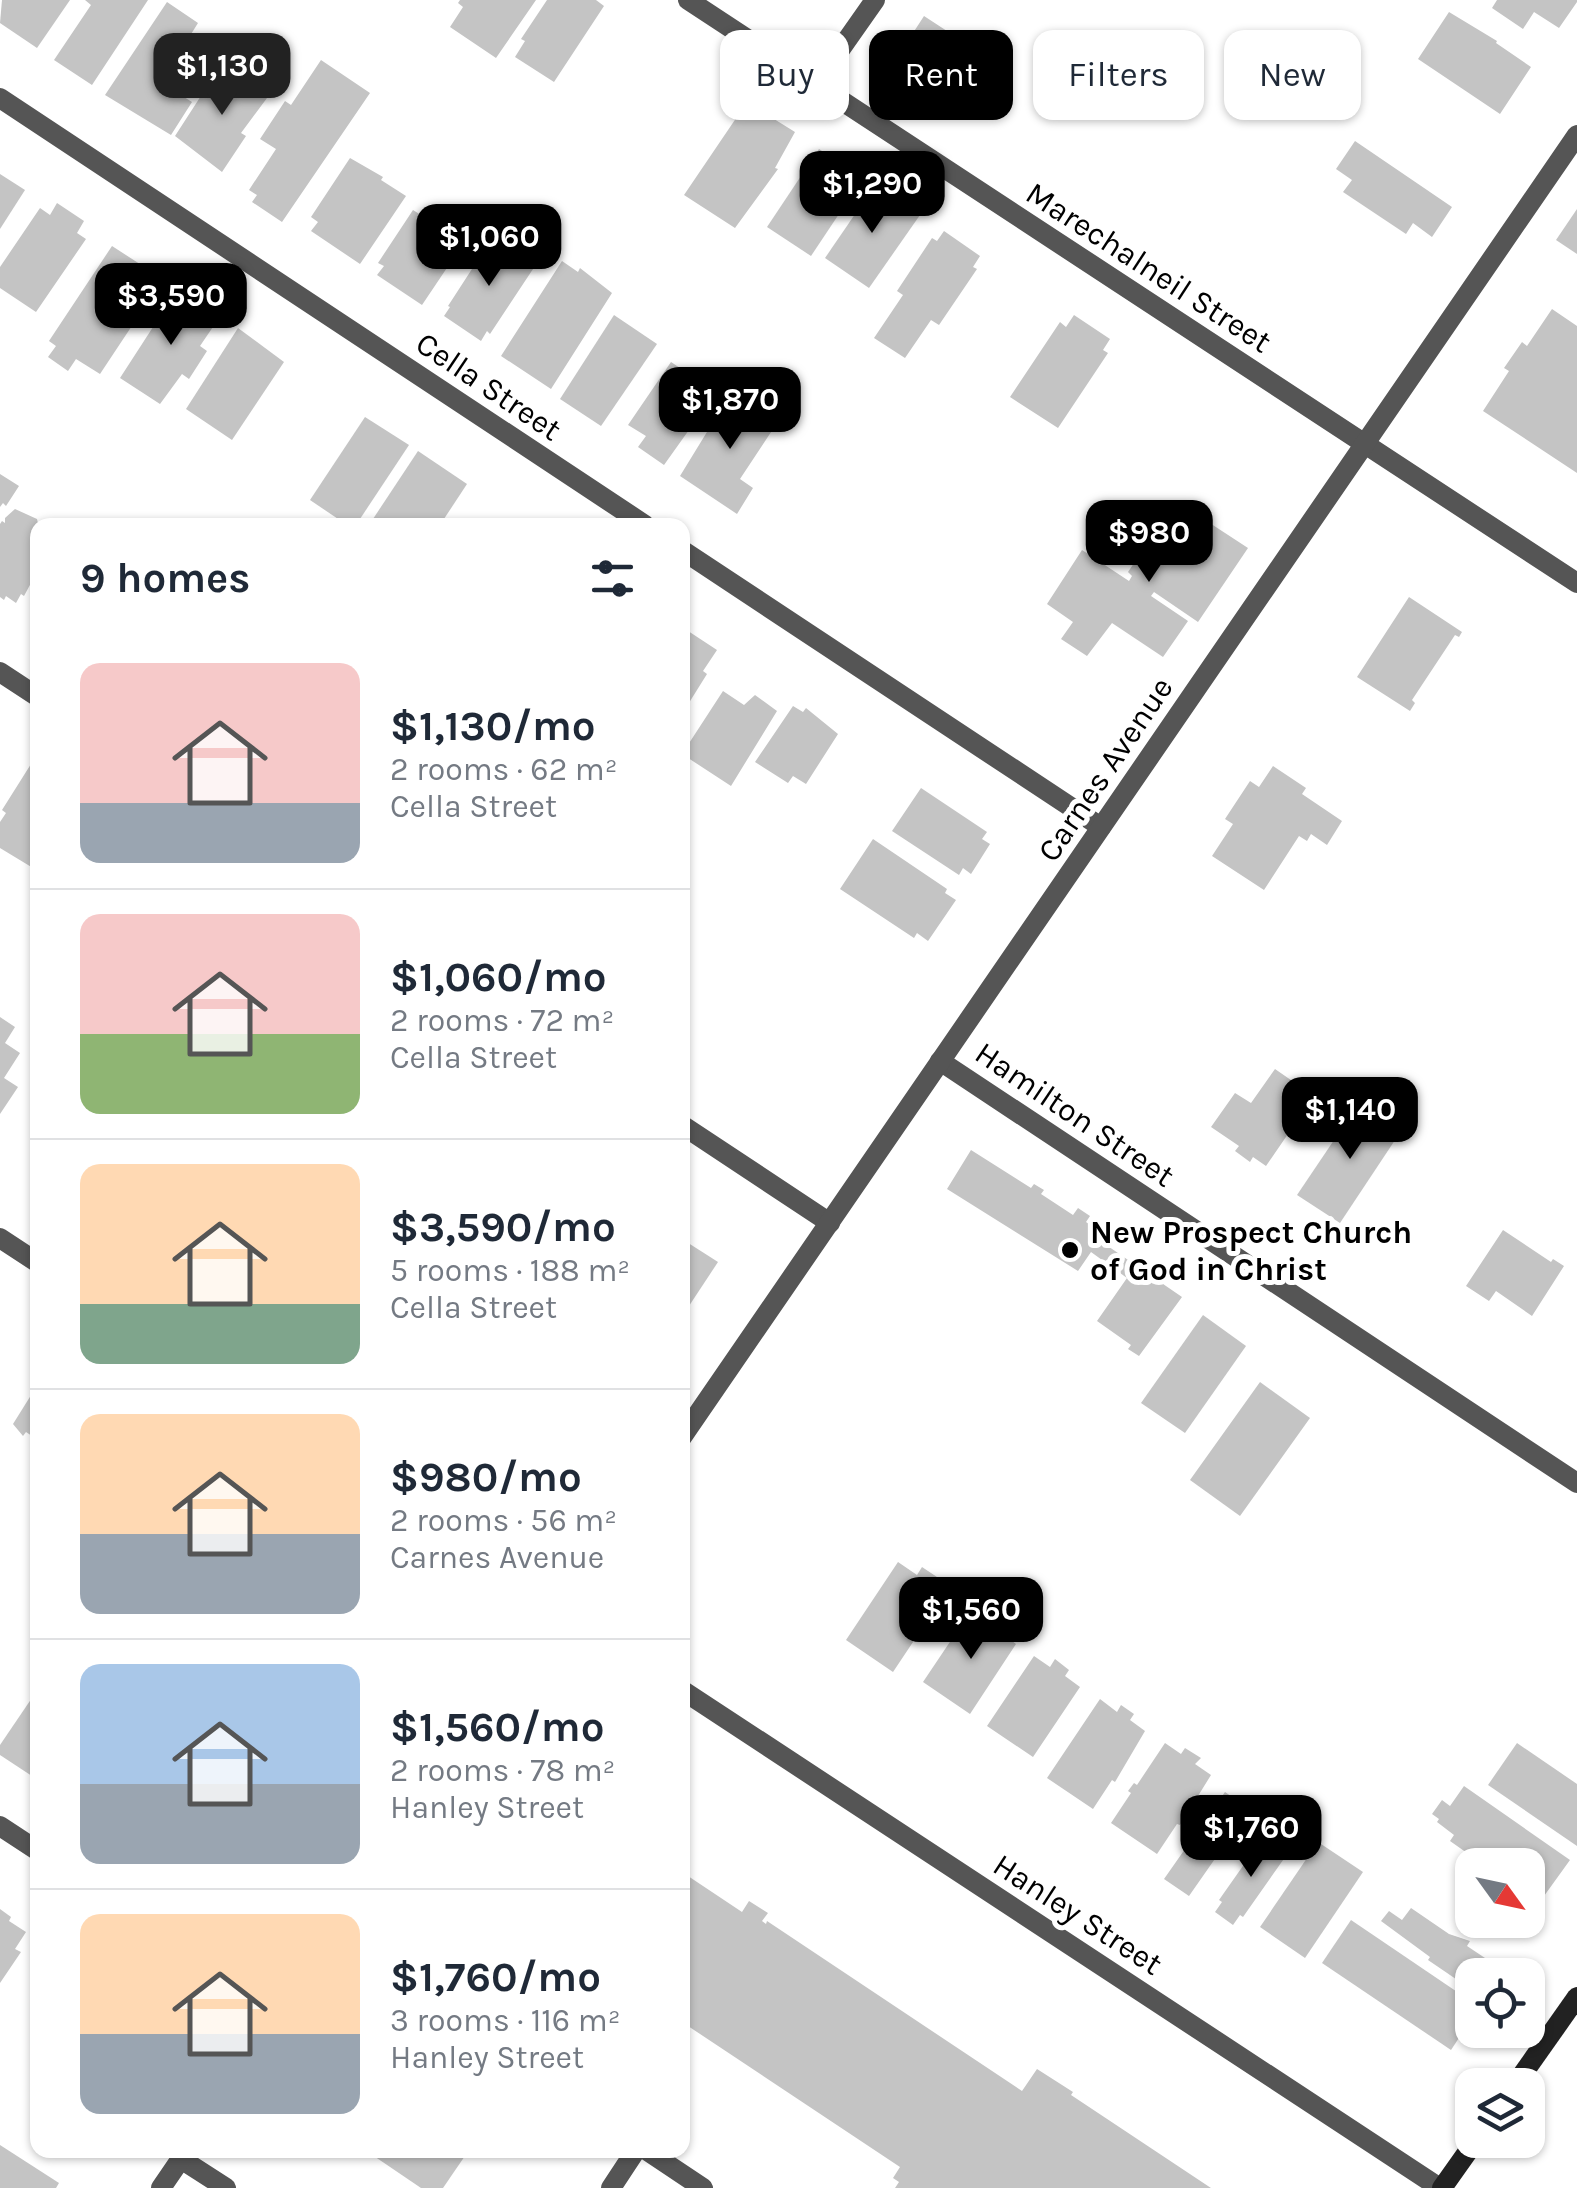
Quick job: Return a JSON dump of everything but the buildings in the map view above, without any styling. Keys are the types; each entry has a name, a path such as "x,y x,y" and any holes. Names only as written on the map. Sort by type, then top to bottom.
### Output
{"street":[{"name":"Marechalneil Street","path":"688,0 734,30"},
{"path":"849,37 875,0"},
{"name":"Cella Street","path":"0,98 634,518"},
{"name":"Marechalneil Street","path":"849,106 1577,583"},
{"name":"Carnes Avenue","path":"690,1425 1577,135"},
{"path":"690,555 1102,827"},
{"path":"0,672 30,692"},
{"name":"Hamilton Street","path":"940,1060 1577,1483"},
{"path":"690,1130 830,1223"},
{"path":"0,1238 30,1258"},
{"name":"Hanley Street","path":"690,1695 1441,2188"},
{"path":"0,1826 30,1845"},
{"path":"1527,2068 1577,1997"},
{"path":"161,2188 181,2158"},
{"path":"189,2158 226,2188"},
{"path":"612,2188 631,2158"},
{"path":"658,2158 704,2188"},
{"path":"1441,2188 1463,2158"}],"place":[{"name":"New Prospect Church of God in Christ","path":"1070,1250"}]}
